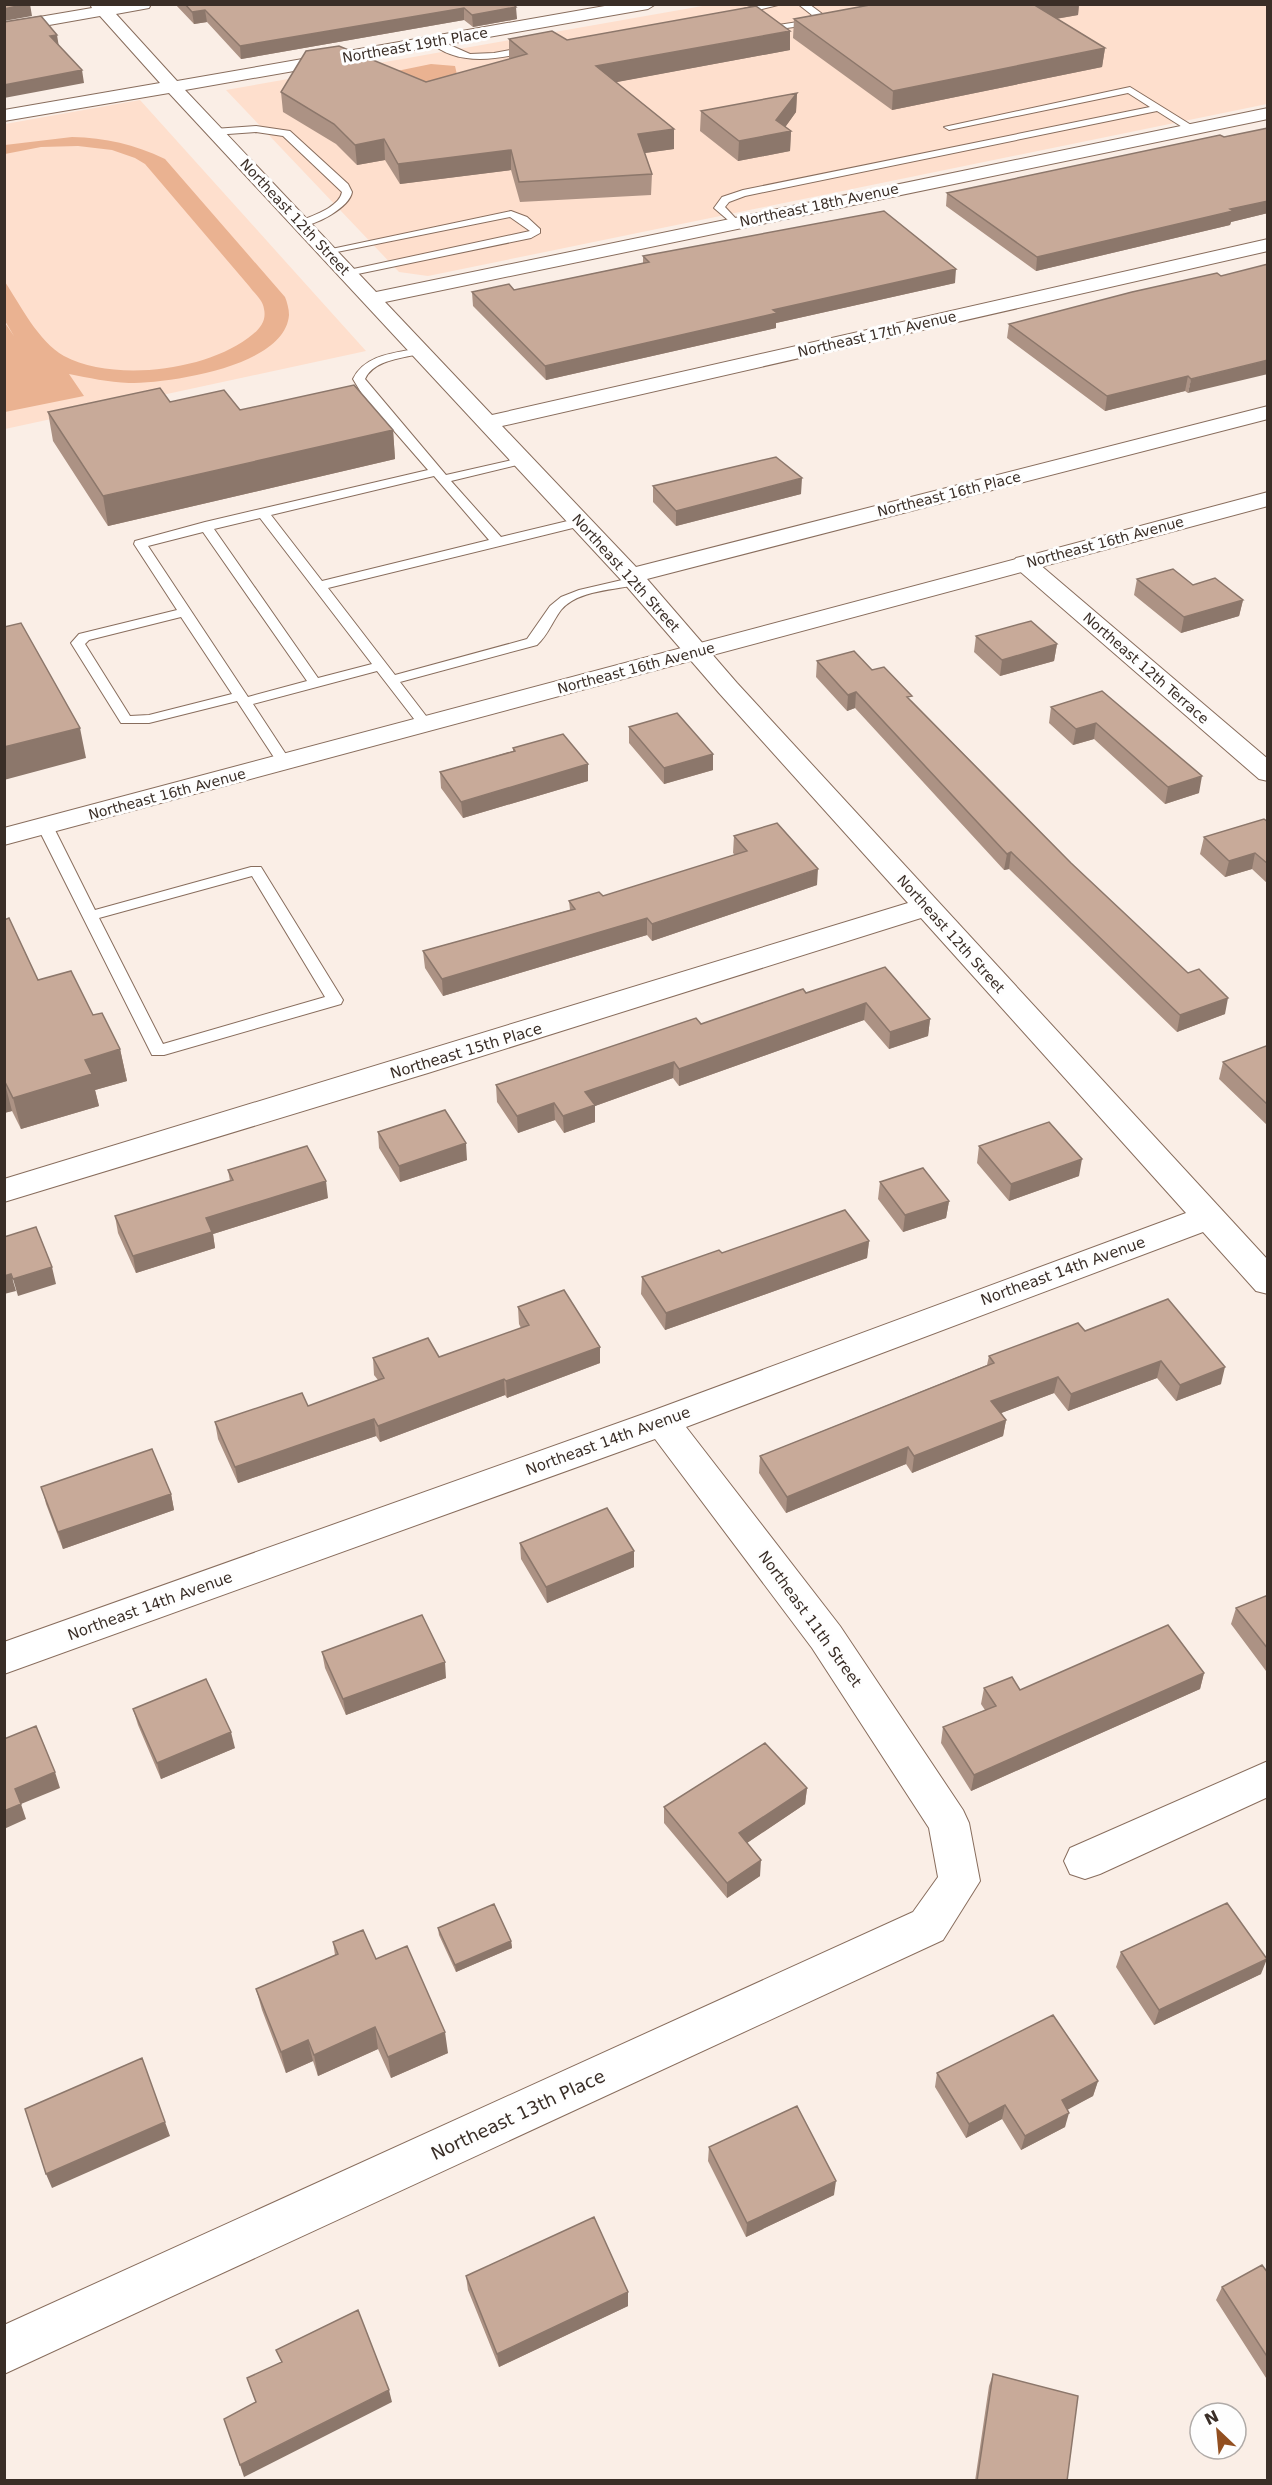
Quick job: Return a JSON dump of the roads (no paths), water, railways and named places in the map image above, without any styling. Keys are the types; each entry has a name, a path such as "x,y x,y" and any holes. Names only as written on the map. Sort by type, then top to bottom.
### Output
{"street":[{"path":"4,27 101,8 143,4"},
{"name":"Northeast 19th Place","path":"4,116 648,4"},
{"name":"Northeast 12th Street","path":"101,8 172,87 633,578 695,652 1268,1282"},
{"name":"Northeast 18th Avenue","path":"371,299 1268,113"},
{"name":"Northeast 17th Avenue","path":"486,423 1268,246"},
{"name":"Northeast 16th Place","path":"633,578 1268,412"},
{"name":"Northeast 16th Avenue","path":"4,837 1268,499"},
{"name":"Northeast 12th Terrace","path":"1024,563 1268,773"},
{"name":"Northeast 15th Place","path":"4,1191 429,1063 926,907"},
{"name":"Northeast 14th Avenue","path":"4,1658 662,1422 1208,1217"},
{"name":"Northeast 11th Street","path":"662,1422 826,1637 949,1823"},
{"path":"1084,1861 1268,1778"},
{"name":"Northeast 13th Place","path":"4,2350 928,1926 959,1881 949,1823"}],"lane":[{"path":"720,15 778,4"},
{"path":"775,28 829,18 802,4"},
{"path":"434,41 449,53 479,57 545,47"},
{"path":"975,145 949,127 1130,90 1191,128"},
{"path":"735,223 719,208 728,198 1158,108"},
{"path":"214,132 263,129 286,133 344,186 347,192 340,204 302,224"},
{"path":"327,251 511,214 523,219 536,231 531,235 348,273"},
{"path":"420,351 374,363 366,368 359,379 366,391 498,542"},
{"path":"284,762 140,544 204,526 521,460"},
{"path":"263,513 426,724"},
{"path":"320,586 580,522"},
{"path":"204,526 315,683"},
{"path":"392,680 532,642 542,634 560,603 633,578"},
{"path":"185,612 84,637 78,644 126,720 149,719 315,683 381,666"},
{"path":"45,826 90,916 158,1052 335,1000 256,870 90,916"}]}
